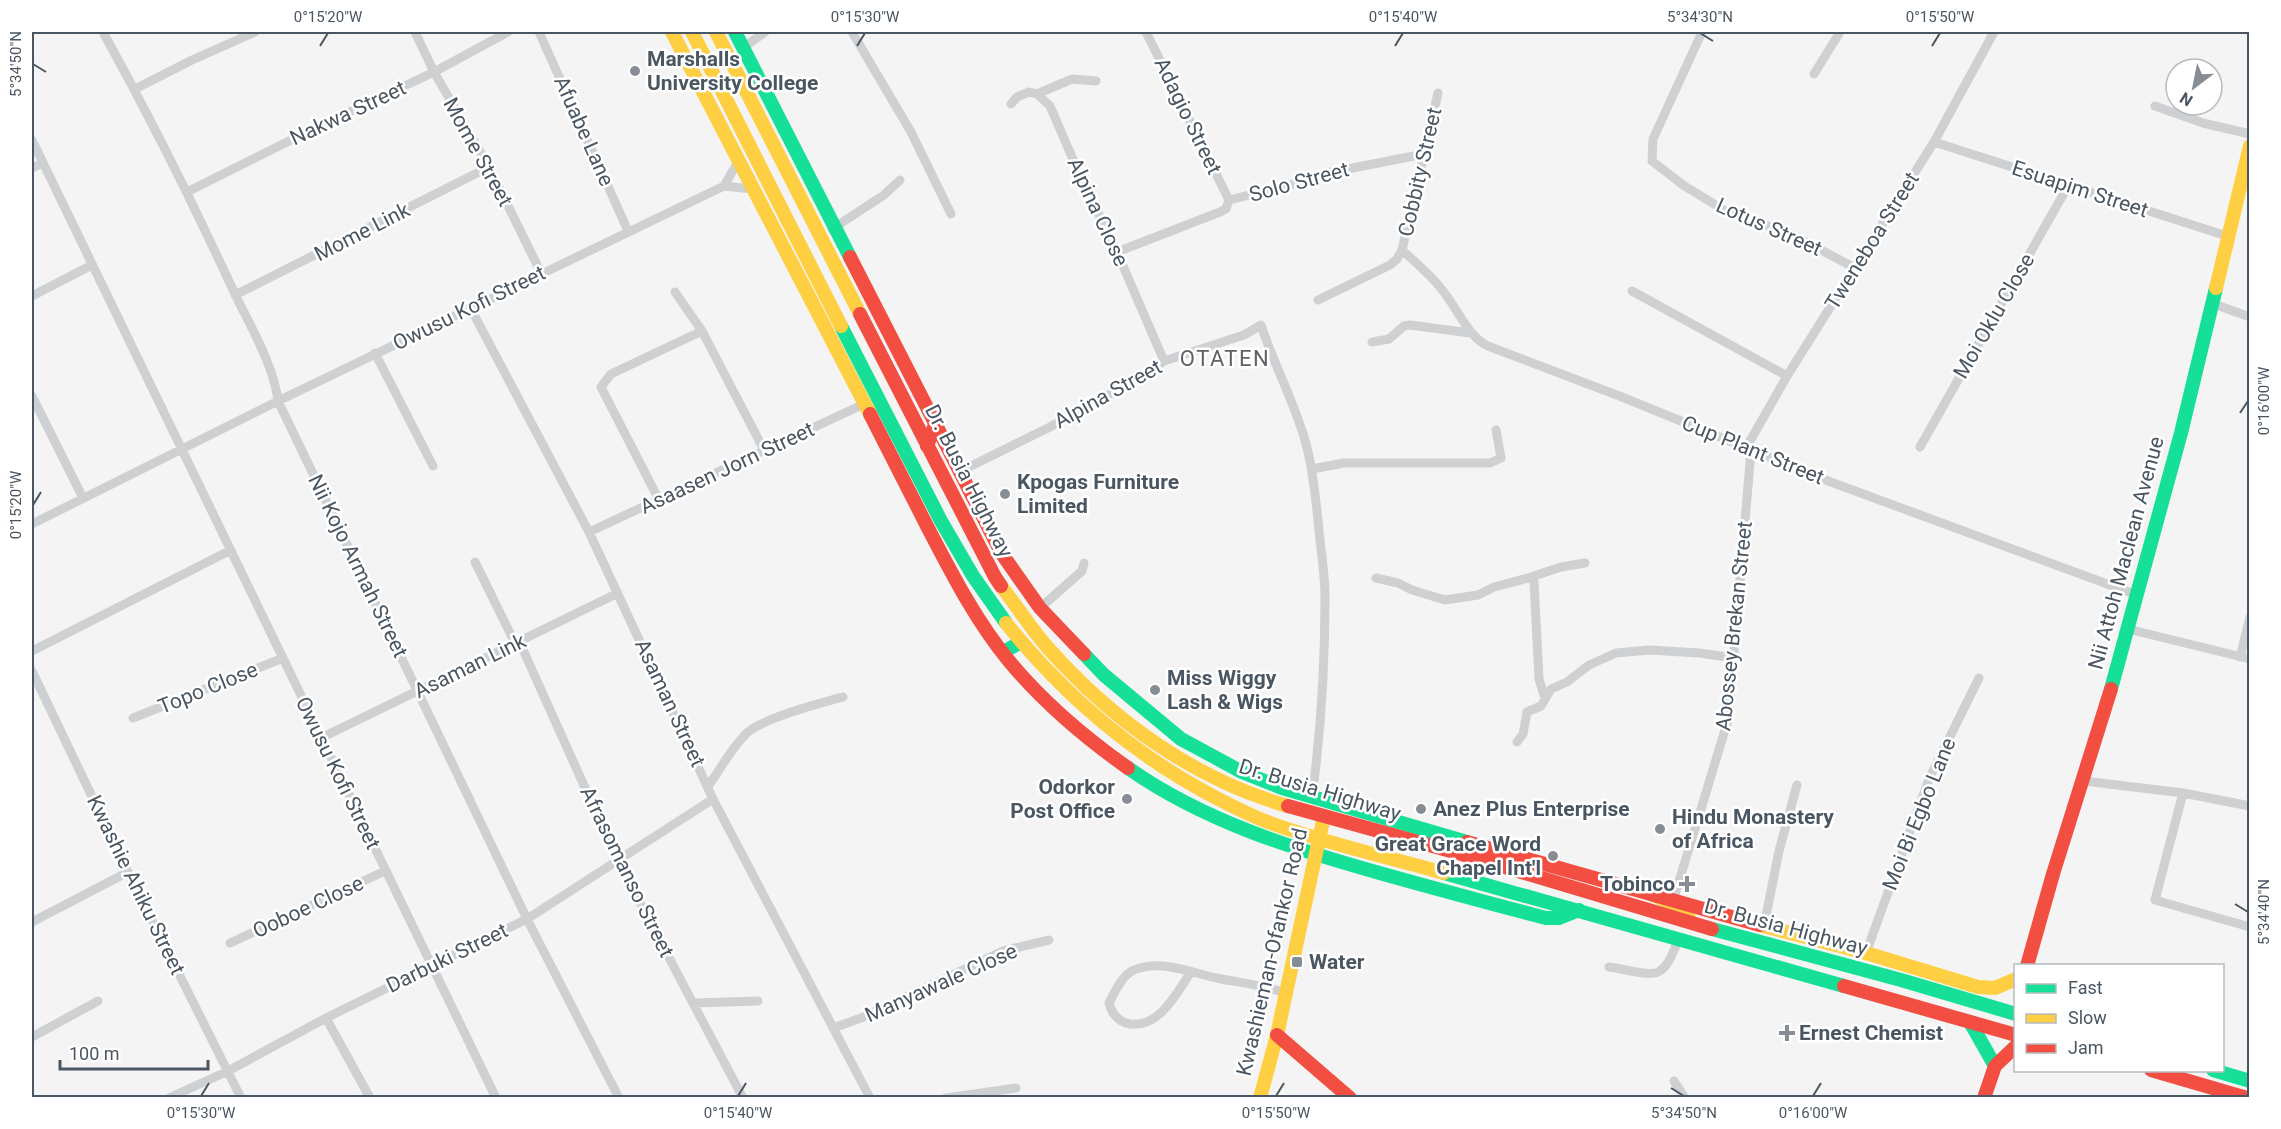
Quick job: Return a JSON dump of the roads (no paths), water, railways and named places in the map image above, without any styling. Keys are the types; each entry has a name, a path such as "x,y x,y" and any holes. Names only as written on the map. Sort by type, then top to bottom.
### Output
{"main road":[{"path":"672,32 964,593 984,627 1039,693 1079,730 1131,771 1189,805 1248,832 1316,856 1546,918 1559,918 1579,910"},
{"name":"Dr. Busia Highway","path":"692,32 958,550 979,585 1021,642 1055,680 1123,739 1171,773 1220,801 1272,824 2014,1034"},
{"name":"Dr. Busia Highway","path":"716,32 995,577 1048,648 1093,695 1121,719 1160,747 1211,777 1266,800 2014,1013"},
{"name":"Dr. Busia Highway","path":"735,32 1002,554 1040,608 1104,675 1181,739 1242,772 1312,797 1649,893 1676,906 1699,925"},
{"path":"744,134 744,126 749,121 757,120 763,124"},
{"name":"Nii Attoh Maclean Avenue","path":"2028,964 2128,630 2181,431 2250,146"},
{"path":"927,446 936,423"},
{"path":"1004,652 1021,642"},
{"path":"1220,801 1305,824 1314,824 1324,816"},
{"name":"Kwashieman-Ofankor Road","path":"1260,1098 1324,816"},
{"path":"1320,837 1347,837 1469,872 1480,873 1507,868"},
{"path":"1288,846 1304,863 1310,881"},
{"path":"1663,915 1676,906 1693,907 1866,953 1978,987 1995,988 2014,980"},
{"path":"1970,1022 1995,1066"},
{"path":"1276,1035 1350,1098"},
{"path":"1984,1098 1995,1066 2014,1048"},
{"path":"2155,1072 2247,1098"},
{"path":"2217,1072 2250,1081"}],"street":[{"name":"Nii Kojo Armah Street","path":"103,32 135,89 187,192 266,361 277,390 278,401 527,919 619,1098"},
{"path":"135,89 255,32"},
{"name":"Mome Street","path":"415,32 434,72 489,167 541,273"},
{"name":"Nakwa Street","path":"187,192 434,72 507,32"},
{"name":"Afuabe Lane","path":"539,32 628,231"},
{"path":"743,48 765,32"},
{"path":"852,32 911,132 951,214"},
{"name":"Adagio Street","path":"1146,32 1229,200"},
{"name":"Lotus Street","path":"1702,32 1653,139 1652,161 1683,185 1727,212 1791,234 1855,268"},
{"path":"1814,74 1840,32"},
{"name":"Tweneboa Street","path":"1749,450 1786,376 1934,142 1994,32"},
{"path":"1011,104 1017,97 1029,92 1037,94 1072,79 1096,81"},
{"name":"Cobbity Street","path":"1438,93 1402,250 1444,291 1457,308 1470,333"},
{"name":"Alpina Close","path":"1037,94 1043,98 1054,113 1164,362"},
{"path":"2155,106 2203,123 2250,134"},
{"name":"Owusu Kofi Street","path":"32,140 496,1098"},
{"name":"Esuapim Street","path":"1934,142 2227,236"},
{"name":"Solo Street","path":"1117,252 1220,212 1226,209 1229,200 1327,173 1424,154"},
{"path":"738,160 724,186 753,189"},
{"path":"32,168 43,163"},
{"name":"Mome Link","path":"236,295 489,167"},
{"path":"821,236 884,195 900,180"},
{"name":"Owusu Kofi Street","path":"32,524 375,353 724,186"},
{"name":"Moi Oklu Close","path":"1920,447 2068,186"},
{"path":"1318,300 1390,265 1402,250"},
{"path":"32,296 92,265"},
{"path":"1632,291 1786,376"},
{"path":"675,292 702,331 764,450"},
{"path":"2211,303 2250,317"},
{"name":"Asaman Street","path":"470,307 589,532 713,799 870,1098"},
{"name":"Alpina Street","path":"959,472 1050,427 1164,362 1244,335 1261,325 1270,352 1289,392 1312,469"},
{"name":"Cup Plant Street","path":"1372,342 1389,339 1404,326 1410,325 1470,333 1488,346 1622,397 1749,450 2137,595"},
{"path":"660,500 601,387 611,374 702,331"},
{"path":"375,353 433,465"},
{"path":"32,396 83,498"},
{"name":"Asaasen Jorn Street","path":"589,532 864,404"},
{"path":"1312,797 1319,750 1325,596 1312,469 1344,463 1490,463 1501,458 1496,430"},
{"name":"Abossey Brekan Street","path":"1676,906 1728,720 1749,450"},
{"path":"32,651 231,550"},
{"name":"Afrasomanso Street","path":"475,562 518,644 617,859 743,1098"},
{"path":"1040,608 1082,571 1084,563"},
{"path":"1376,578 1399,583 1412,590 1445,600 1478,595 1494,587 1561,567 1585,563"},
{"path":"1528,578 1534,582 1539,679 1545,698"},
{"name":"Asaman Link","path":"321,738 518,644 618,593"},
{"path":"2128,630 2245,658 2250,617"},
{"path":"1517,742 1523,734 1527,712 1541,706 1551,689 1567,682 1589,665 1616,653 1649,650 1734,658"},
{"name":"Topo Close","path":"133,718 283,658"},
{"name":"Kwashie Ahiku Street","path":"32,671 128,872 241,1098"},
{"name":"Moi Bi Egbo Lane","path":"1866,953 1929,779 1979,678"},
{"path":"708,785 748,732 759,725 811,705 843,697"},
{"path":"2084,781 2183,793 2250,806"},
{"path":"1764,926 1779,851 1797,785"},
{"path":"2183,793 2155,900 2250,927"},
{"name":"Darbuki Street","path":"169,1098 228,1071 326,1018 527,919 713,799"},
{"name":"Ooboe Close","path":"230,943 386,871"},
{"path":"32,922 128,872"},
{"name":"Manyawale Close","path":"834,1028 861,1018 1003,951 1049,939"},
{"path":"1609,967 1651,974 1658,972 1665,966 1679,939"},
{"path":"1191,972 1166,1009 1144,1024 1124,1023 1112,1014 1109,1003 1123,978 1133,970 1155,966 1174,968 1266,986 1285,993"},
{"path":"32,1037 98,1001"},
{"path":"693,1003 758,1001"},
{"path":"326,1018 370,1098"},
{"path":"1674,1080 1685,1098"},
{"path":"946,1098 1016,1088"}],"place":[{"name":"Marshalls University College","path":"635,71"},
{"name":"Kpogas Furniture Limited","path":"1005,494"},
{"name":"Miss Wiggy Lash & Wigs","path":"1155,690"},
{"name":"Odorkor Post Office","path":"1127,799"},
{"name":"Anez Plus Enterprise","path":"1421,809"},
{"name":"Hindu Monastery of Africa","path":"1660,829"},
{"name":"Great Grace Word Chapel Int'l","path":"1553,856"},
{"name":"Tobinco","path":"1687,884"},
{"name":"Water","path":"1297,962"},
{"name":"Ernest Chemist","path":"1787,1033"}],"district":[{"name":"OTATEN","path":"1225,358"}]}
